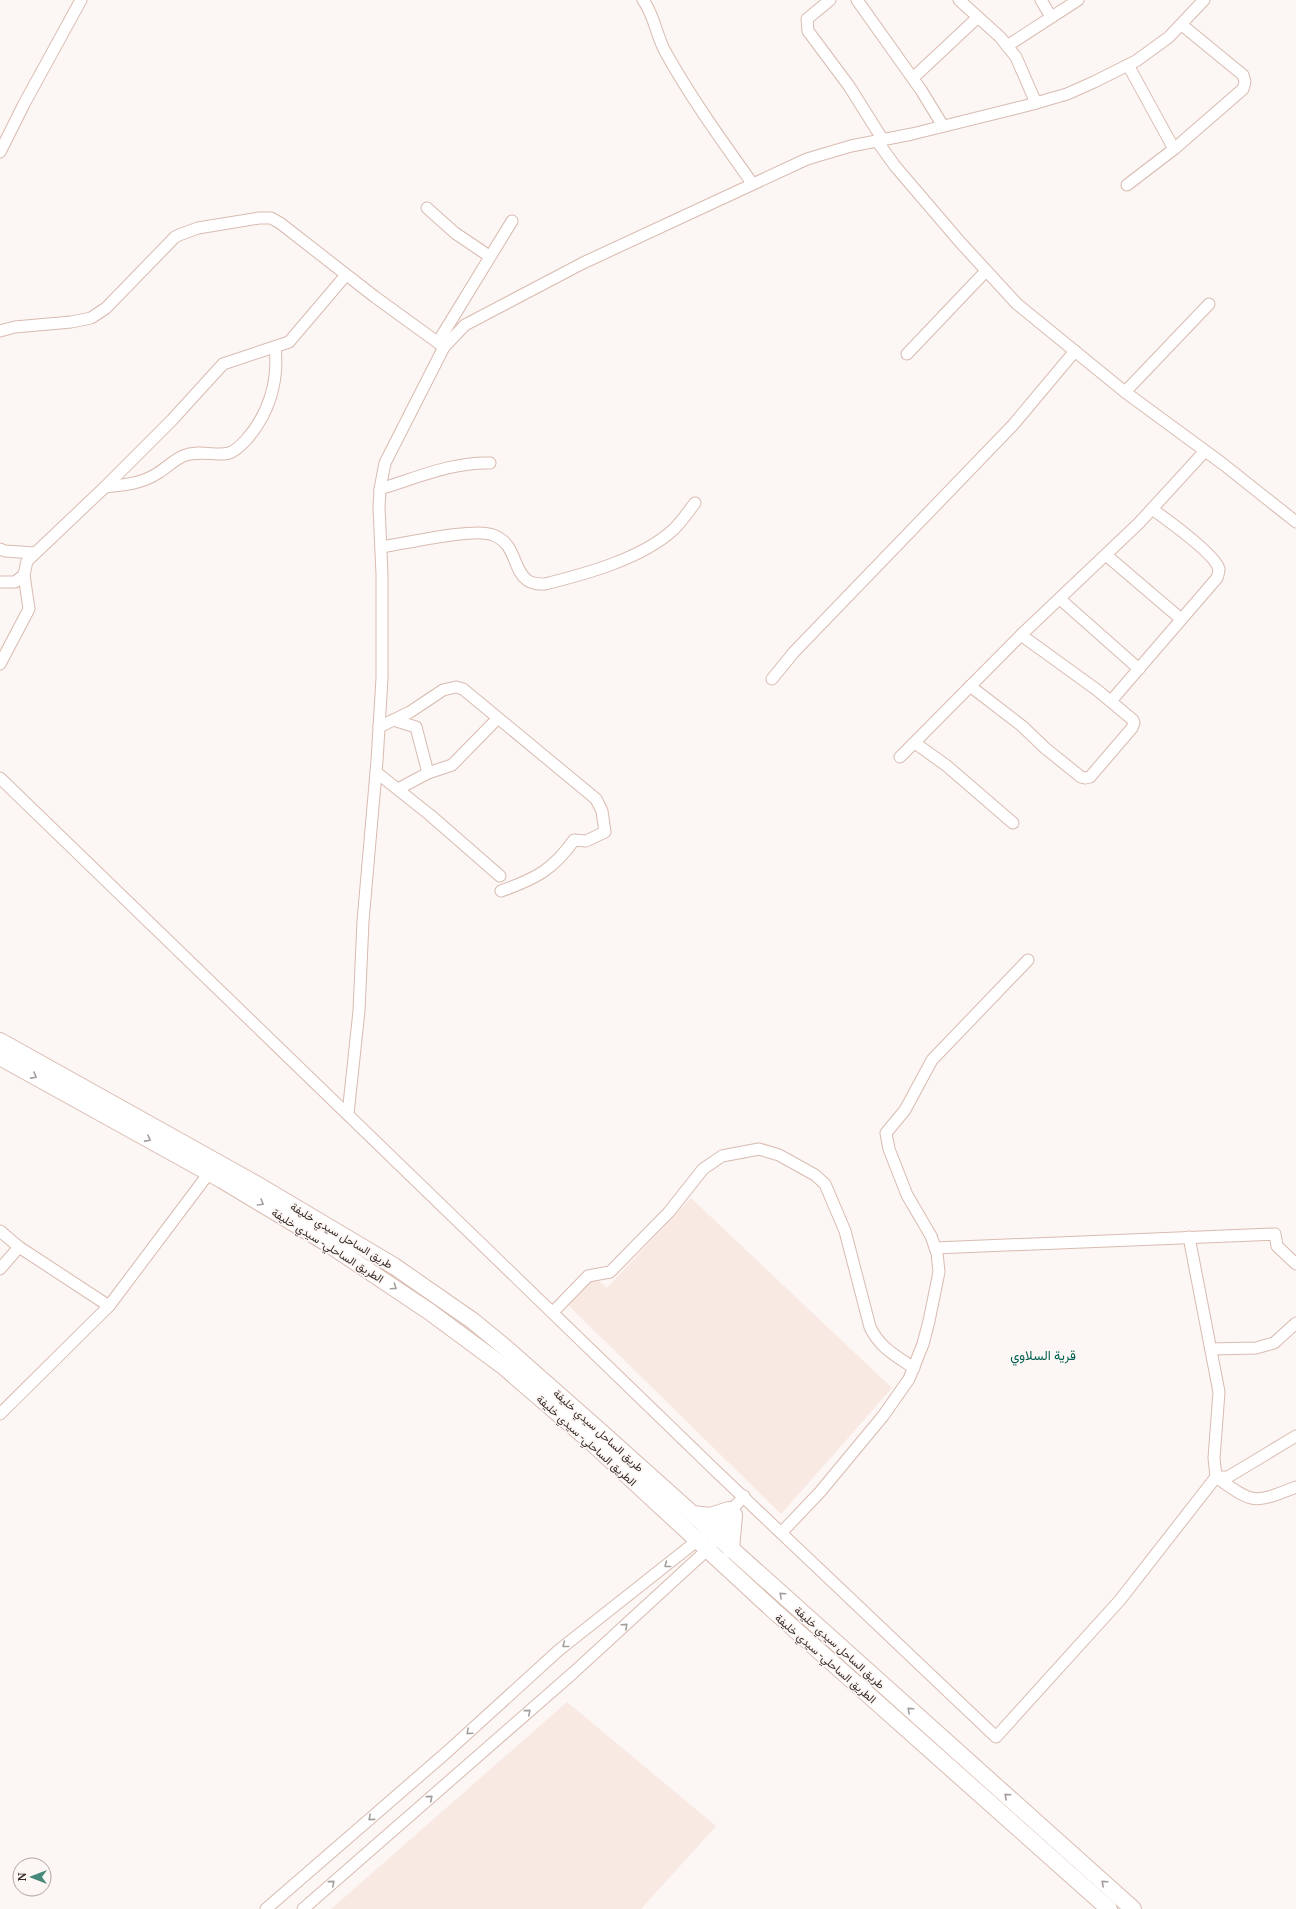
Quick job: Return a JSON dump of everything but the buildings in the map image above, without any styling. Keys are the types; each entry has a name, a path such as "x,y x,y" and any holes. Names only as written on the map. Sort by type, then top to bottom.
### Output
{"highway":[{"name":"طريق الساحل سيدي خليفة","path":"0,1041 256,1184 394,1266 442,1298 507,1349 693,1514 708,1540 731,1550 1133,1909"},
{"name":"الطريق الساحلي- سيدي خليفة","path":"0,1057 209,1173 348,1257 430,1312 503,1366 708,1540 1110,1909"},
{"path":"693,1514 710,1516 736,1506 731,1550"}],"street":[{"path":"0,152 24,104 81,0"},
{"path":"643,0 650,9 665,52 713,128 752,183"},
{"path":"830,0 807,19 808,31 849,86 895,166 986,271 1016,304 1125,392 1205,451 1296,522"},
{"path":"857,0 913,78 943,126"},
{"path":"959,0 978,17 1016,57 1036,102"},
{"path":"1041,0 1051,17"},
{"path":"1007,46 1078,0"},
{"path":"441,344 465,325 583,263 752,183 807,159 851,146 943,126 1067,94 1128,65 1169,37 1204,0"},
{"path":"913,78 978,17"},
{"path":"1127,185 1174,149 1243,89 1245,82 1243,74 1182,25"},
{"path":"1128,65 1174,149"},
{"path":"427,208 455,233 489,256"},
{"path":"0,331 71,322 90,318 106,308 174,237 198,228 259,218 271,218 280,223 346,275 441,344"},
{"path":"348,1114 359,1011 363,921 376,772 382,678 380,489 385,463 441,344 489,256 512,221"},
{"path":"907,354 986,271"},
{"path":"0,664 29,609 24,576 27,561 34,553 105,487 172,420 223,364 289,342 346,275"},
{"path":"1125,392 1209,304"},
{"path":"105,487 129,485 146,480 183,457 193,454 228,454 238,448 251,434 267,407 276,377 275,347"},
{"path":"772,679 794,652 1013,425 1075,351"},
{"path":"900,757 1021,635 1106,555 1152,509 1205,451"},
{"path":"380,489 445,467 470,463 490,463"},
{"path":"381,547 453,535 484,532 504,540 526,580 534,583 545,584 613,563 641,550 673,530 695,503"},
{"path":"1111,701 1217,578 1219,569 1215,561 1198,545 1152,509"},
{"path":"0,549 5,551 34,553"},
{"path":"1106,555 1181,619"},
{"path":"0,582 15,582 24,576"},
{"path":"1060,599 1139,669"},
{"path":"970,686 1022,726 1045,748 1085,778 1090,777 1132,728 1134,723 1133,720 1111,701 1021,635"},
{"path":"379,727 410,712 443,690 456,687 472,696 497,719 596,799 602,811 605,832 586,841 574,840 561,858 543,873 501,891"},
{"path":"398,789 428,773 452,765 497,719"},
{"path":"393,720 416,727 428,773"},
{"path":"915,743 952,771 1014,823"},
{"path":"376,772 466,846 487,867 500,876"},
{"path":"0,778 719,1474 736,1506 781,1533 996,1738 1120,1600 1216,1477 1214,1458 1219,1392 1189,1237"},
{"path":"781,1533 820,1492 883,1416 909,1379 923,1344 939,1272 935,1248 922,1219 907,1195 889,1148 886,1133 905,1110 932,1060 1028,960"},
{"path":"553,1312 588,1276 610,1272 669,1212 703,1169 722,1156 759,1149 779,1155 809,1171 816,1175 824,1184 845,1231 870,1327 875,1338 886,1349 914,1368"},
{"path":"0,1414 109,1306 209,1173"},
{"path":"0,1231 19,1247 109,1306"},
{"path":"935,1248 1275,1234 1277,1246 1296,1264"},
{"path":"0,1269 19,1247"},
{"path":"1211,1349 1256,1348 1274,1343 1296,1323"},
{"path":"1216,1477 1228,1478 1296,1436"},
{"path":"1216,1477 1242,1495 1258,1499 1266,1499 1296,1487"},
{"path":"303,1909 573,1673 708,1540 736,1506"},
{"path":"266,1909 441,1757 559,1650 708,1540"}],"shaded area":[{"path":"691,1198 892,1388 781,1514 566,1303 592,1275 607,1288"},
{"path":"567,1702 716,1826 641,1909 331,1909"}],"district":[{"name":"قرية السلاوي","path":"1043,1355"}]}
